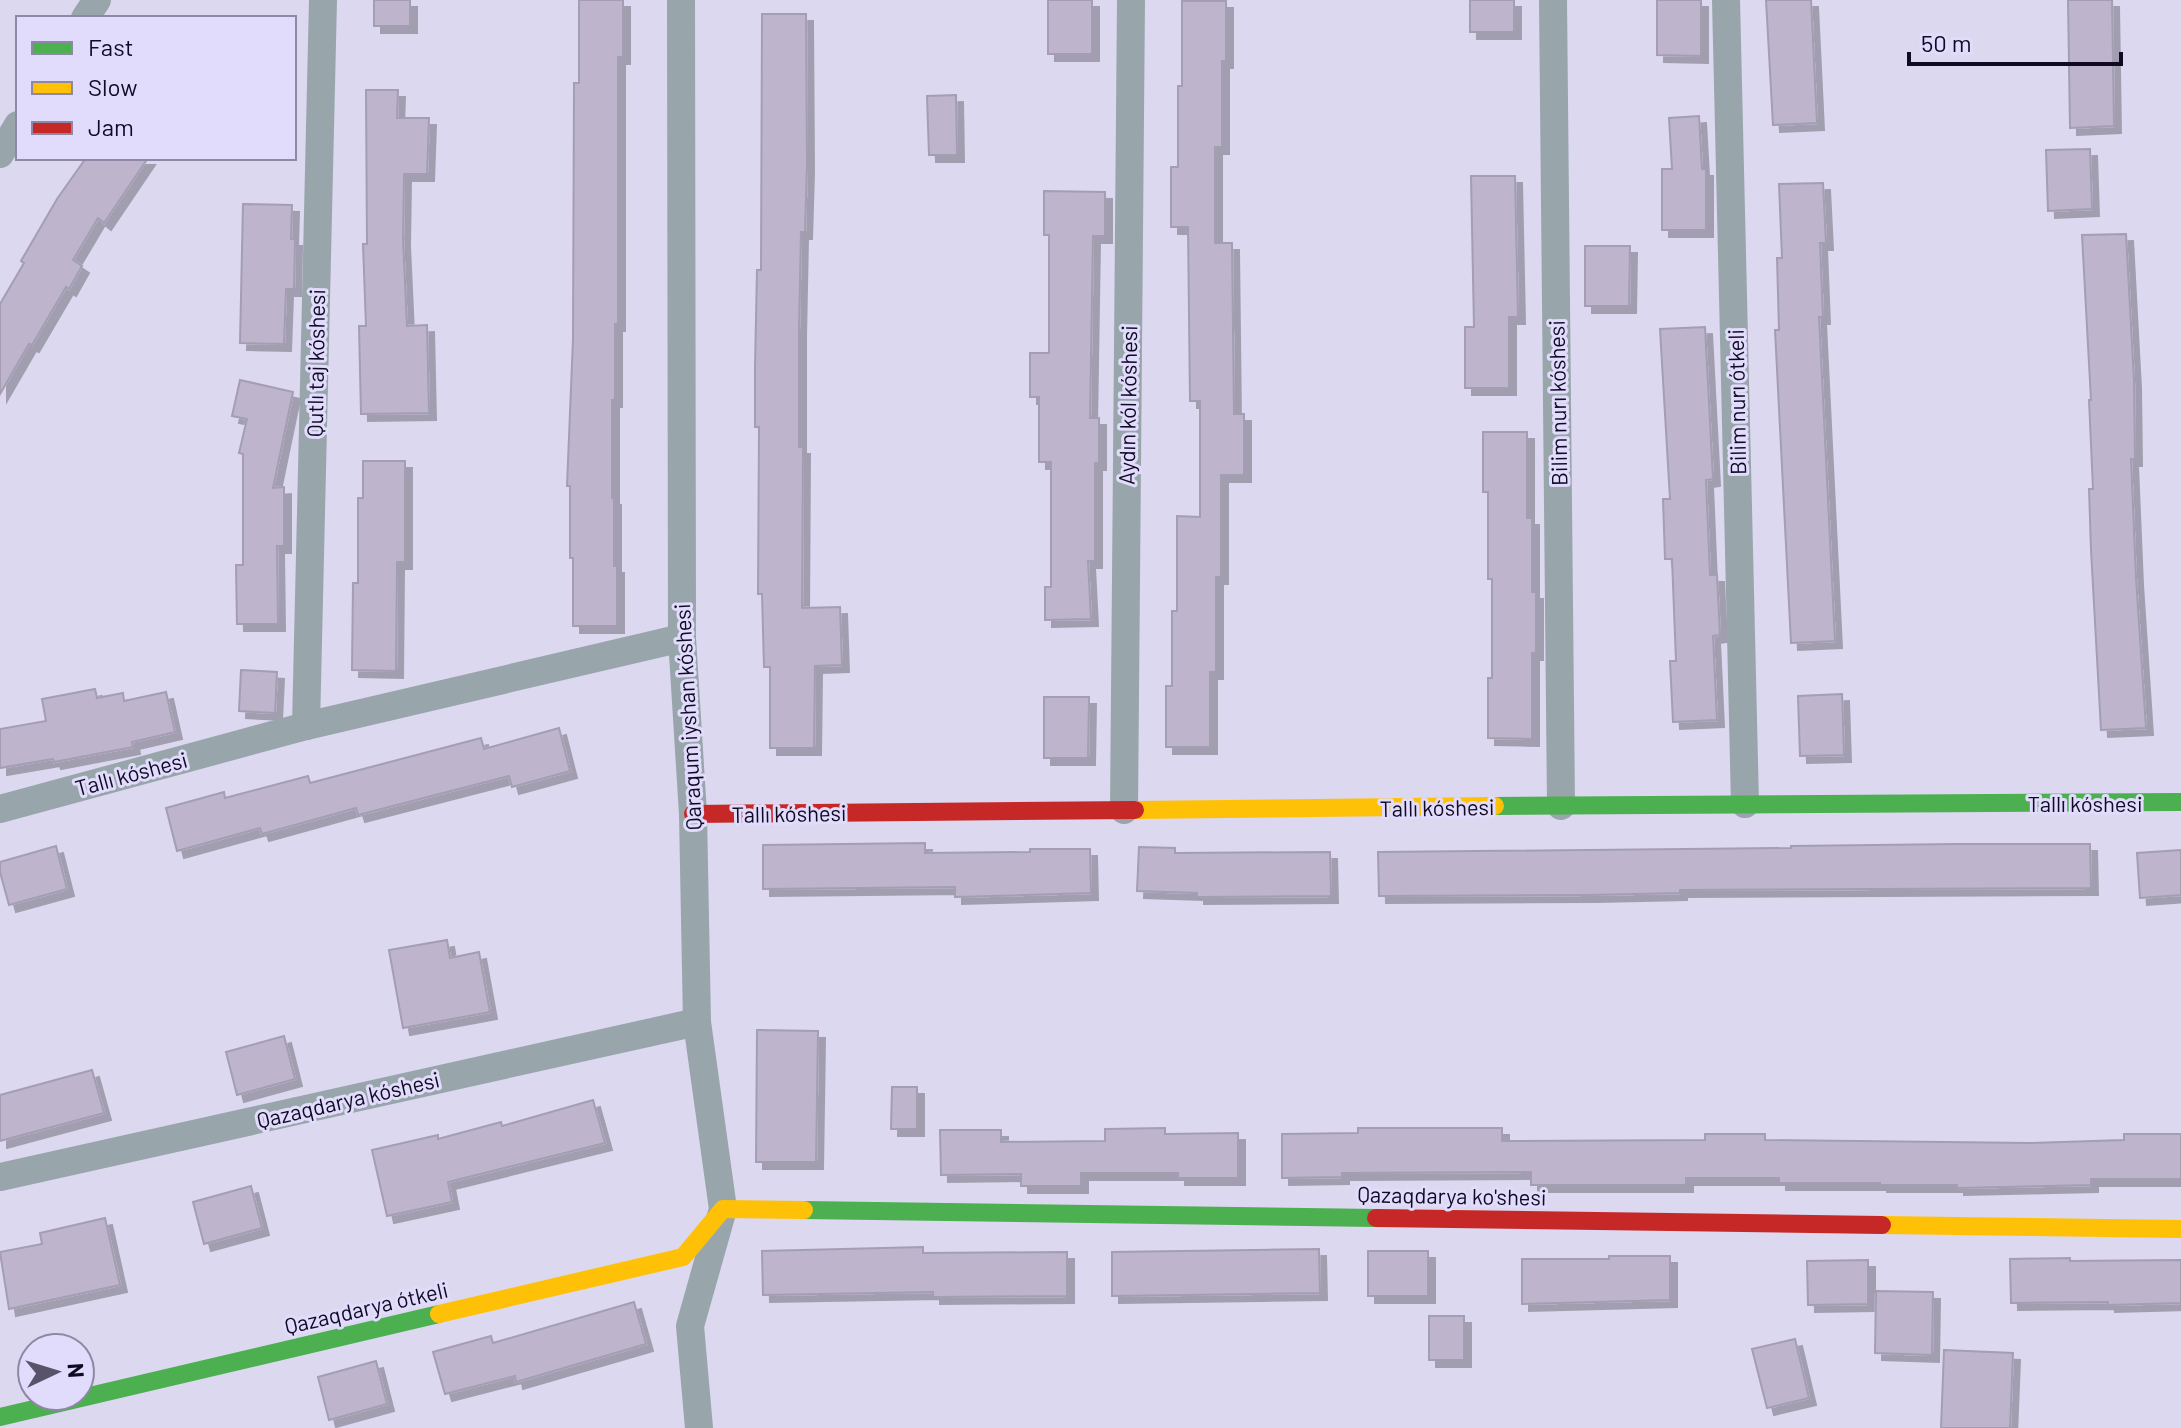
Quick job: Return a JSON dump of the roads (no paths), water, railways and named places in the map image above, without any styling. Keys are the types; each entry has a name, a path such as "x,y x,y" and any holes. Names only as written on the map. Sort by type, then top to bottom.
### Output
{"street":[{"name":"Qutlı taj kóshesi","path":"306,726 323,0"},
{"name":"Qaraqum iyshan kóshesi","path":"681,0 682,638 693,814 697,1022 723,1209 690,1326 699,1428"},
{"name":"Aydın kól kóshesi","path":"1124,810 1131,0"},
{"name":"Bilim nurı kóshesi","path":"1553,0 1561,806"},
{"name":"Bilim nurı ótkeli","path":"1726,0 1745,804"},
{"path":"0,154 16,128"},
{"name":"Tallı kóshesi","path":"0,809 306,726 682,638"},
{"name":"Tallı kóshesi","path":"693,814 2181,802"},
{"name":"Qazaqdarya kóshesi","path":"0,1177 697,1022"},
{"name":"Qazaqdarya ko'shesi","path":"723,1209 2181,1229"},
{"name":"Qazaqdarya ótkeli","path":"0,1417 683,1257 723,1209"}]}
